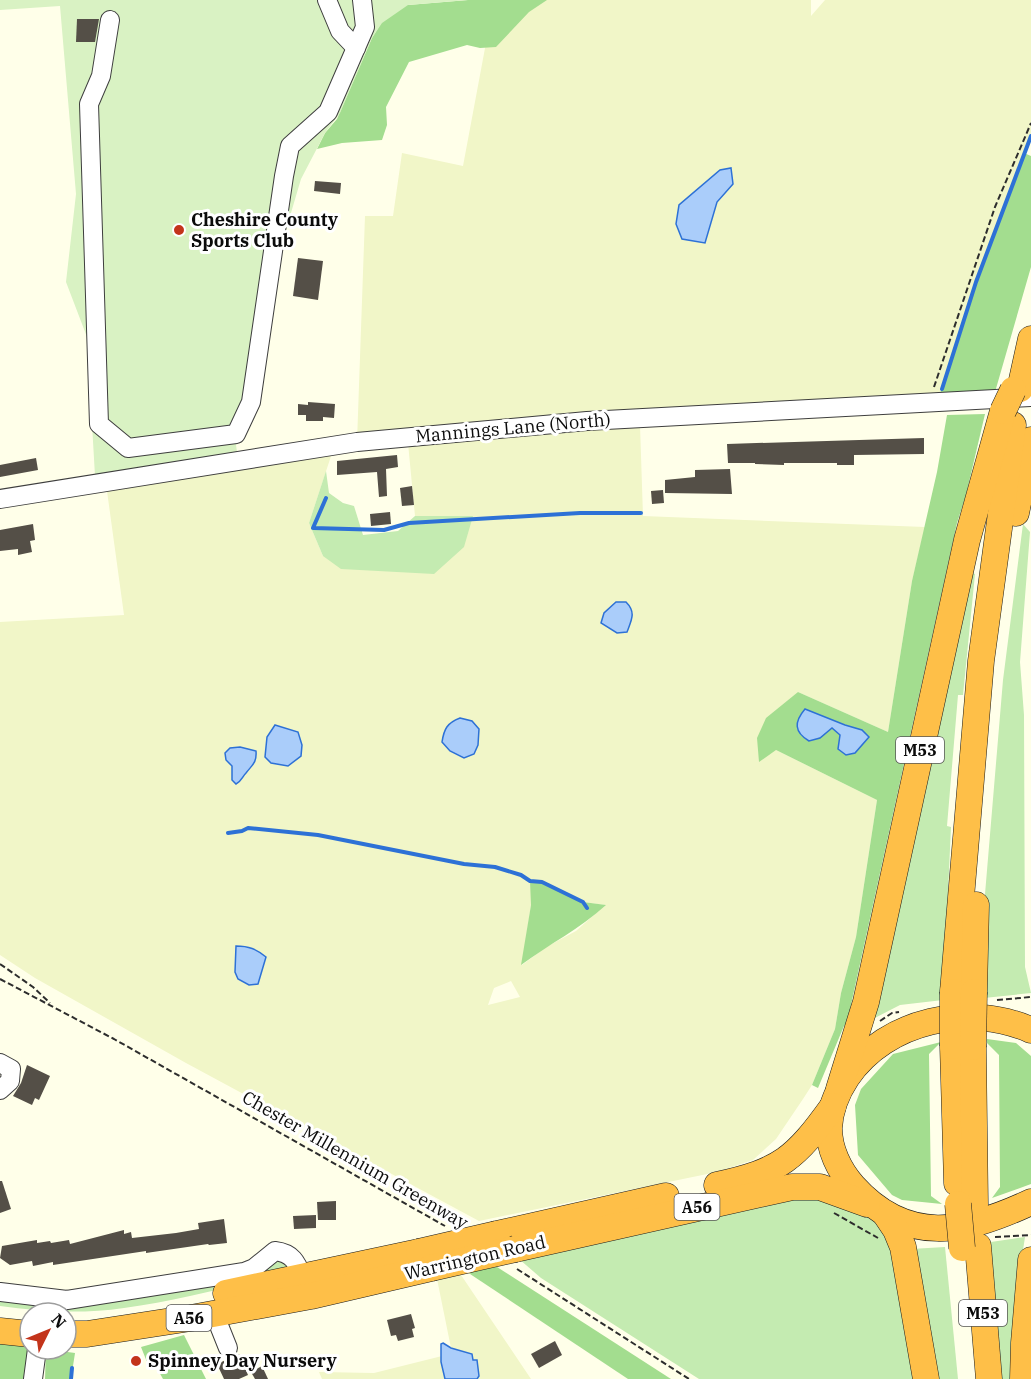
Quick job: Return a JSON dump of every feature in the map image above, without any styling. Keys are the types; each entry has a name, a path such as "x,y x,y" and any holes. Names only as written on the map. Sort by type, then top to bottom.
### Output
{"highway":[{"name":"M53","path":"973,1379 963,992 981,661 1002,497 1018,394 1031,339"},
{"name":"M53","path":"836,1097 866,1002 967,540 1018,394"},
{"name":"M53","path":"963,992 990,709 1007,567 1031,440"},
{"name":"Warrington Road","path":"508,1250 757,1175 785,1161 807,1142 864,1056 895,1035 916,1026 938,1020 980,1017 999,1019 1031,1030"},
{"path":"836,1097 829,1128 832,1147 838,1165 860,1193 882,1212 896,1230 903,1247 926,1379"},
{"name":"Warrington Road","path":"78,1317 105,1316 157,1308 302,1277 508,1250 792,1187 820,1187 852,1197 903,1223 921,1227 944,1228 990,1219 1031,1202"},
{"name":"M53","path":"970,1247 989,1379"},
{"name":"Warrington Road","path":"78,1334 311,1296 425,1260"},
{"path":"1023,1379 1031,1260"},
{"path":"0,1314 18,1315"},
{"path":"0,1330 18,1332"}],"street":[{"path":"327,0 340,31 356,48"},
{"path":"128,448 236,435 251,402 290,146 328,112 365,27 362,0"},
{"path":"110,20 100,76 88,104 99,424 128,448 131,477"},
{"name":"Mannings Lane (North)","path":"0,499 355,443 586,421 935,403 1018,394"},
{"path":"0,1063 11,1069 10,1081 0,1089"},
{"path":"0,1292 67,1300 119,1293 244,1272 254,1268 275,1251 288,1254 293,1258 302,1277"},
{"path":"214,1313 228,1348"},
{"path":"33,1379 35,1361"}],"path":[{"path":"935,403 934,384 996,207 1031,123"},
{"path":"0,964 33,987 51,1004"},
{"name":"Chester Millennium Greenway","path":"0,980 51,1004 449,1228"},
{"path":"830,1211 885,1242"},
{"path":"508,1250 688,1379"}],"green space":[{"name":"Cheshire County Sports Club","path":"0,0 468,0 408,5 382,23 372,38 340,113 325,133 301,179 275,267 243,430 236,445 237,452 95,476 87,337 66,282 76,194 60,6 0,10"},
{"path":"395,0 408,5 468,0 547,0 529,12 496,47 480,48 467,45 409,62 386,107 387,125 382,140 342,143 317,149 325,133 337,119 372,38"},
{"path":"494,0 811,0 811,16 825,0 1031,0 1031,136 976,282 942,389 935,403 357,442 365,216 393,216 402,153 463,166"},
{"path":"1024,153 1031,156 1031,267 993,399 935,403 942,389 976,282"},
{"path":"985,414 957,523 847,1023 818,1088 812,1085 835,1029 841,993 856,937 877,800 776,750 759,762 757,738 766,718 798,692 888,732 912,581 937,472 947,415"},
{"path":"640,425 643,516 925,527 912,581 888,732 798,692 776,750 877,800 856,937 841,993 835,1029 812,1085 776,1139 753,1160 717,1172 479,1221 186,1063 35,978 0,955 0,622 124,615 107,491 333,450 309,523 323,556 473,516 415,516 408,443","holes":["531,881 542,882 583,902 605,905 576,931 546,947 522,965 531,905","511,981 520,997 488,1005 494,988"]},
{"path":"326,471 329,493 343,503 354,506 363,535 398,531 415,516 473,516 464,547 434,574 341,569 323,556 309,523"},
{"path":"1023,524 1030,532 1020,662 1024,715 1025,967 1031,993 984,998 984,906 1003,680"},
{"path":"969,572 975,574 963,695 958,695 947,826 951,827 943,1000 900,1005 867,1022"},
{"path":"530,881 542,882 583,902 606,905 586,922 521,965 531,905"},
{"path":"987,1039 1016,1043 1031,1056 1031,1184 992,1198 1000,1187 999,1055 987,1043"},
{"path":"941,1042 929,1054 931,1196 942,1204 902,1200 892,1195 858,1155 855,1105 861,1089 893,1054"},
{"path":"795,1197 834,1200 860,1209 888,1232 916,1379 699,1379 541,1278 519,1259"},
{"path":"1025,1237 1015,1379 1000,1379 991,1242"},
{"path":"945,1247 958,1379 933,1379 911,1249"},
{"path":"271,1259 287,1262 288,1268 277,1276 181,1298 109,1310 78,1312 78,1301 24,1301"},
{"path":"497,1267 671,1379 628,1379 464,1270"},
{"path":"459,1272 531,1379 477,1379 479,1376 476,1360 473,1360 472,1354 451,1348 436,1274"},
{"path":"0,1297 18,1302 18,1308 0,1306"},
{"path":"184,1335 206,1379 163,1379 158,1370 147,1362 141,1347"},
{"path":"0,1343 18,1345 18,1361 30,1361 29,1379 0,1379"},
{"path":"442,1356 445,1379 322,1379 319,1372 374,1373"},
{"path":"46,1361 74,1361 71,1379 45,1379"}],"water":[{"path":"731,168 733,184 717,202 705,243 682,239 676,224 679,205 720,170"},
{"path":"616,602 626,602 631,609 632,619 627,632 617,633 601,623 604,613"},
{"path":"805,709 862,730 869,737 855,753 846,755 838,749 840,735 832,728 820,738 809,741 800,734 797,726"},
{"path":"460,718 472,721 479,729 478,745 474,754 464,758 450,751 442,742 447,727"},
{"path":"275,725 298,732 302,745 301,756 288,766 271,763 265,757 267,737"},
{"path":"240,747 256,751 256,758 254,764 236,784 232,780 232,766 226,760 225,753 230,748"},
{"path":"236,946 252,948 266,957 258,984 249,985 238,979 235,972"},
{"path":"441,1344 451,1348 472,1354 473,1360 477,1360 479,1376 477,1379 445,1379 441,1362"}],"building":[{"path":"77,19 99,19 95,42 76,42"},
{"path":"315,181 341,183 340,194 314,191"},
{"path":"298,258 323,261 318,300 293,296"},
{"path":"308,402 335,404 334,418 323,417 323,421 306,421 306,415 298,415 298,404 308,405"},
{"path":"924,438 924,454 854,455 854,465 728,463 727,444"},
{"path":"397,455 398,467 386,469 387,496 379,497 377,472 337,475 337,461"},
{"path":"36,458 38,470 0,477 0,465"},
{"path":"730,469 732,494 665,493 665,480 695,477 695,470"},
{"path":"412,486 414,505 402,506 400,488"},
{"path":"663,490 664,503 652,504 651,491"},
{"path":"390,512 391,524 371,526 370,514"},
{"path":"33,524 35,540 30,541 32,552 18,555 18,549 0,551 0,530"},
{"path":"27,1065 50,1076 39,1100 35,1098 32,1105 13,1096 21,1083"},
{"path":"0,1181 2,1181 11,1209 0,1213"},
{"path":"336,1201 336,1220 318,1220 317,1202"},
{"path":"316,1215 316,1228 294,1229 293,1216"},
{"path":"224,1219 227,1243 146,1253 146,1251 53,1265 53,1262 33,1266 32,1261 10,1265 0,1258 2,1246 37,1240 37,1243 50,1241 51,1243 69,1240 70,1244 124,1230 124,1234 131,1232 132,1238 176,1233 199,1229 198,1223"},
{"path":"411,1314 415,1328 412,1329 414,1337 398,1341 396,1335 391,1336 387,1320"},
{"path":"555,1341 562,1355 539,1368 531,1354"},
{"path":"239,1354 248,1375 239,1379 224,1379 217,1364"},
{"path":"262,1366 268,1379 255,1379 251,1372"}],"waterway":[{"path":"942,389 976,282 1031,136"},
{"path":"326,498 313,528 384,530 409,523 580,513 641,513"},
{"path":"228,833 248,828 318,835 464,864 495,867 521,875 530,881 542,882 583,902 587,908"},
{"path":"71,1379 72,1368"}],"place":[{"name":"Cheshire County Sports Club","path":"179,230"},
{"name":"Spinney Day Nursery","path":"136,1361"}]}
